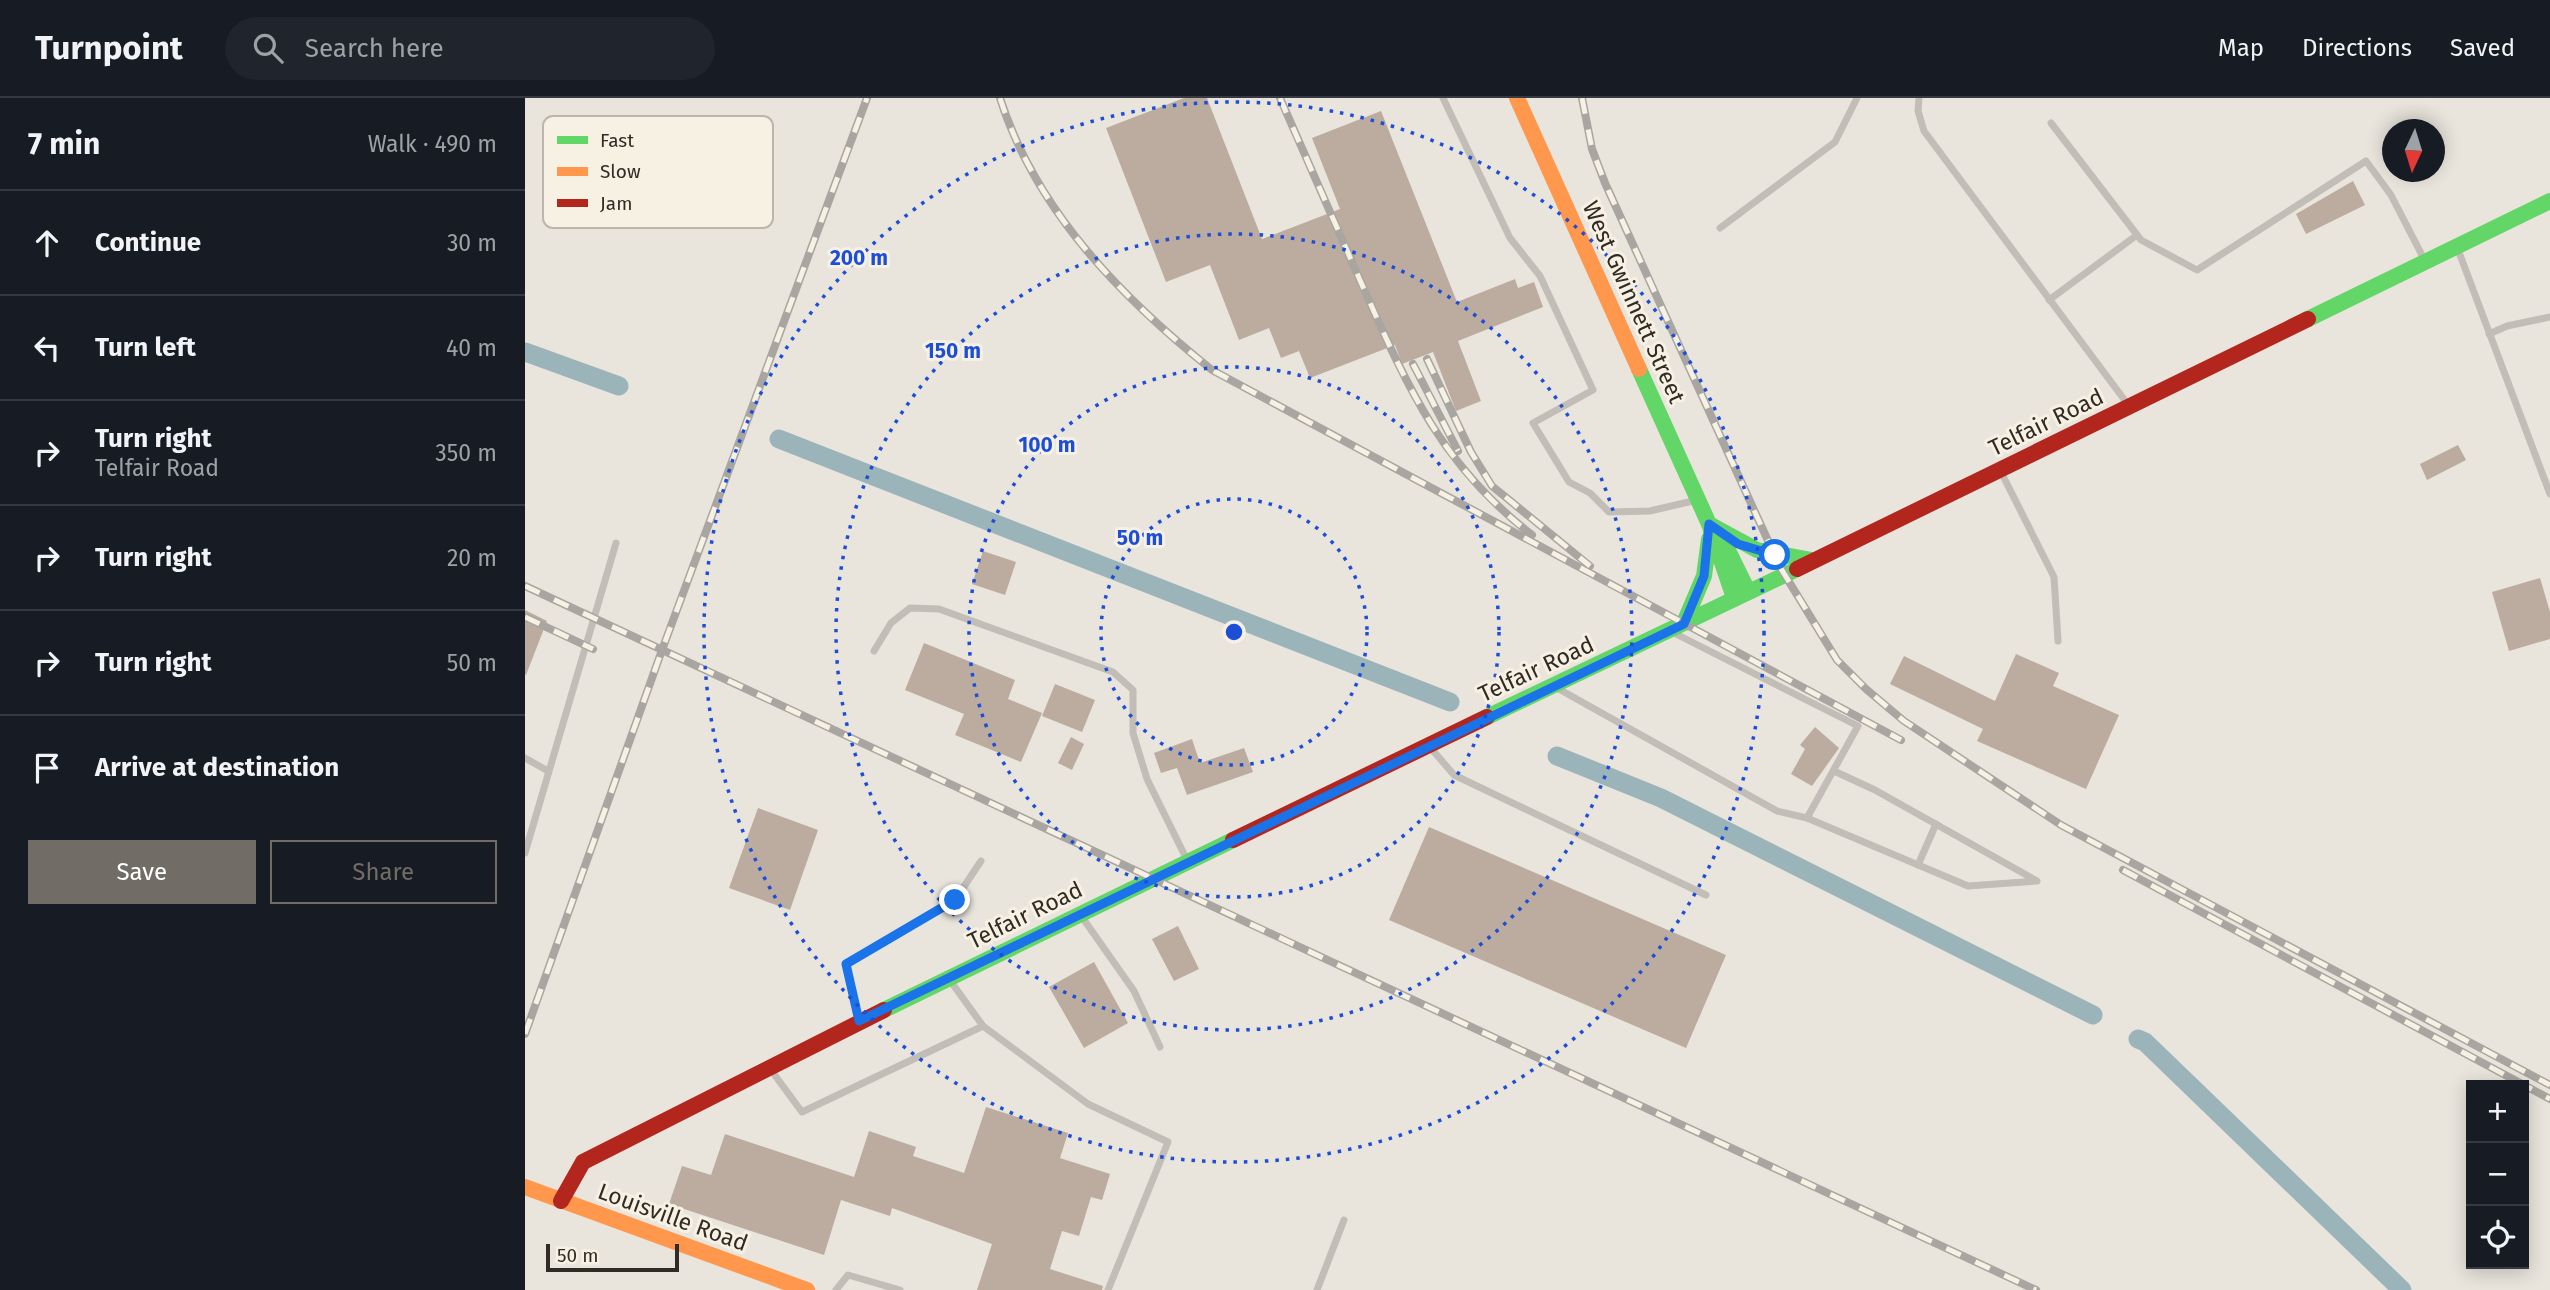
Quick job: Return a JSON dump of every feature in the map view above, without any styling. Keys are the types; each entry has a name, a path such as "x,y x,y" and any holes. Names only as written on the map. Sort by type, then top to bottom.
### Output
{"street":[{"name":"West Gwinnett Street","path":"1517,98 1741,595"},
{"name":"Telfair Road","path":"561,1200 583,1162 768,1066 2550,201"},
{"path":"1677,627 1704,576 1709,524 1738,544 1762,553 1813,561"},
{"name":"Louisville Road","path":"525,1186 807,1290"}],"lane":[{"path":"1443,98 1510,238 1540,276 1593,390 1533,423 1569,482 1590,493 1609,512 1650,511 1698,499"},
{"path":"1720,228 1835,142 1857,98"},
{"path":"1919,98 1918,111 1924,131 2129,406"},
{"path":"2050,123 2141,240 2197,270 2366,161 2391,195 2426,261"},
{"path":"2049,300 2137,235"},
{"path":"2456,247 2547,480 2550,495"},
{"path":"2490,334 2507,326 2550,317"},
{"path":"2000,470 2054,577 2059,640"},
{"path":"525,853 616,543"},
{"path":"874,651 891,623 910,608 939,609 1113,672 1133,690 1133,733 1147,779 1188,863"},
{"path":"1677,627 1859,726 1807,818"},
{"path":"1554,686 1776,811 1807,818 1968,886 2037,881 1936,824 1833,771"},
{"path":"1428,746 1454,775 1706,895"},
{"path":"525,758 548,771"},
{"path":"1918,865 1936,824"},
{"path":"859,1021 846,964 955,900 981,862"},
{"path":"1079,914 1134,991 1160,1047"},
{"path":"949,978 983,1026 1088,1104 1168,1142 1108,1290"},
{"path":"768,1066 802,1112 983,1026"},
{"path":"1317,1290 1344,1220"},
{"path":"836,1290 848,1275 900,1290"}],"building":[{"path":"1184,98 1207,98 1262,239 1340,209 1312,138 1381,111 1457,302 1515,279 1518,288 1534,282 1543,307 1458,341 1481,401 1456,411 1433,352 1402,364 1395,345 1310,378 1299,351 1281,358 1269,328 1239,340 1210,265 1166,282 1106,128"},
{"path":"2353,181 2365,205 2306,234 2296,214"},
{"path":"2458,445 2466,460 2427,480 2420,464"},
{"path":"983,551 1016,562 1005,595 972,584"},
{"path":"2540,578 2550,612 2550,639 2509,651 2492,592"},
{"path":"525,610 547,621 526,675 525,674"},
{"path":"924,643 1015,680 1008,699 1042,713 1021,762 955,735 964,714 905,690"},
{"path":"2016,654 2059,673 2053,686 2119,715 2086,789 1977,741 1983,729 1890,684 1904,656 1995,701"},
{"path":"1055,684 1095,700 1082,732 1042,716"},
{"path":"1815,727 1839,748 1812,786 1791,774 1805,749 1800,745"},
{"path":"1071,737 1084,744 1072,770 1058,763"},
{"path":"1192,739 1200,763 1244,748 1253,772 1187,795 1177,768 1161,773 1154,753"},
{"path":"758,808 818,830 790,910 729,888"},
{"path":"1429,827 1726,955 1686,1048 1389,920"},
{"path":"1178,926 1199,969 1174,981 1152,939"},
{"path":"1094,962 1128,1023 1084,1048 1049,987"},
{"path":"986,1107 1068,1133 1060,1158 1110,1174 1102,1200 1091,1197 1079,1236 1062,1231 1050,1269 1103,1286 1102,1290 977,1290 992,1244 892,1208 890,1216 841,1200 824,1255 669,1204 682,1166 711,1175 725,1134 854,1177 869,1131 916,1147 913,1156 964,1173"}],"waterway":[{"path":"525,352 619,386"},
{"path":"779,439 1450,702"},
{"path":"1557,756 1661,798 2093,1015"},
{"path":"2138,1039 2145,1042 2402,1290"}],"railway":[{"path":"525,1034 662,650 867,98"},
{"path":"1000,98 1016,139 1059,215 1115,282 1146,313 1212,370 1901,740"},
{"path":"1280,98 1393,352 1428,419 1472,479 1532,535"},
{"path":"1582,98 1592,149 1605,183 1780,567 1837,660 1904,721 2061,825 2550,1085"},
{"path":"1427,359 1471,452 1492,486 1590,566"},
{"path":"1413,364 1458,451"},
{"path":"525,586 2036,1290"},
{"path":"525,617 593,649"},
{"path":"2123,870 2550,1099"}],"traffic: fast":[{"path":"2308,319 2550,201"},
{"path":"1639,369 1709,524 1734,598"},
{"path":"1709,524 1757,550 1812,560"},
{"path":"1722,538 1748,591"},
{"path":"1684,623 1704,576 1709,539"},
{"path":"1487,717 1797,569"},
{"path":"884,1010 1233,840"}],"traffic: slow":[{"path":"1517,98 1639,369"},
{"path":"525,1187 807,1290"}],"traffic: jam":[{"path":"1797,569 2308,319"},
{"path":"1233,840 1487,717"},
{"path":"561,1201 583,1162 884,1010"}],"route":[{"path":"955,900 846,964 859,1021 1079,914 1159,879 1684,624 1704,576 1709,550 1709,524 1738,544 1775,555"}]}
